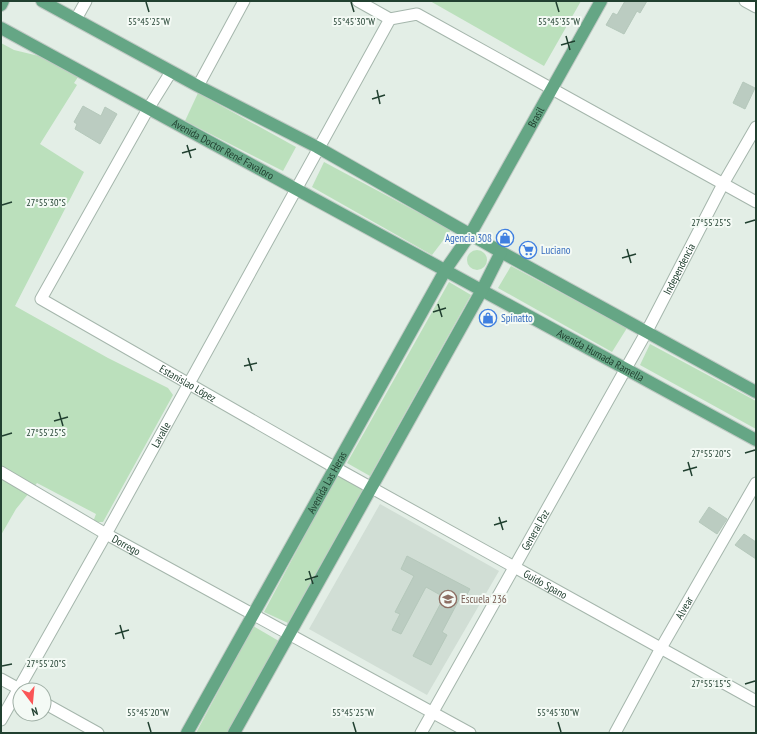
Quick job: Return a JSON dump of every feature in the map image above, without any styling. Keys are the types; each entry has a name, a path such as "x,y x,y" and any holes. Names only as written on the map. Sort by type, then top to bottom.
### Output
{"main road":[{"path":"42,1 171,72 318,147 471,233 501,252 756,392"},
{"name":"Brasil","path":"471,233 601,1"},
{"name":"Avenida Doctor René Favaloro","path":"1,28 148,109 296,187 446,270"},
{"name":"Avenida Las Heras","path":"186,733 446,270 471,233"},
{"path":"234,733 482,290 501,252"},
{"name":"Avenida Humada Ramella","path":"446,270 756,440"}],"street":[{"path":"76,19 86,1"},
{"path":"198,86 244,1"},
{"path":"358,1 390,19 417,14 553,88 756,202"},
{"path":"745,1 756,7"},
{"name":"Lavalle","path":"24,682 390,19"},
{"path":"148,109 171,72"},
{"name":"Estanislao López","path":"148,109 41,300 334,467"},
{"name":"Independencia","path":"626,369 723,184 756,127"},
{"name":"General Paz","path":"421,733 626,369"},
{"name":"Guido Spano","path":"334,467 756,700"},
{"name":"Dorrego","path":"1,472 106,534 470,733"},
{"name":"Alvear","path":"615,733 661,648 756,483"},
{"path":"1,679 12,685"},
{"name":"Lavalle","path":"1,720 12,702"},
{"path":"52,707 98,733"}],"shaded area":[{"path":"380,504 499,571 427,695 309,629"}],"green space":[{"path":"430,1 581,1 544,66"},
{"path":"1,43 14,50 43,57 78,77 74,83 77,85 40,144 84,172 15,306 108,358 168,388 173,395 103,522 93,522 96,514 37,483 16,509 1,535"},
{"path":"198,93 296,147 283,171 185,121"},
{"path":"324,162 451,230 432,255 312,187"},
{"path":"477,250 484,253 487,260 484,267 477,270 470,267 467,260 470,253"},
{"path":"511,266 627,328 612,352 498,288"},
{"path":"449,282 471,295 370,476 347,463"},
{"path":"650,344 756,401 756,429 640,365"},
{"path":"337,475 363,489 288,623 264,612"},
{"path":"253,626 284,644 228,733 196,733"}],"building":[{"path":"625,1 647,1 640,13 637,11 624,34 606,25 613,13 617,15"},
{"path":"743,82 755,88 745,109 733,103"},
{"path":"83,106 101,116 105,107 117,114 100,144 75,129 77,124 74,122"},
{"path":"709,507 727,519 717,534 699,522"},
{"path":"744,534 756,542 756,559 735,545"},
{"path":"407,556 470,589 466,596 462,594 442,632 447,635 431,665 413,656 444,597 426,587 401,634 392,630 400,614 395,612 414,576 401,569"}],"place":[{"name":"Agencia 308","path":"505,238"},
{"name":"Luciano","path":"528,250"},
{"name":"Spinatto","path":"488,318"},
{"name":"Escuela 236","path":"448,599"}]}
